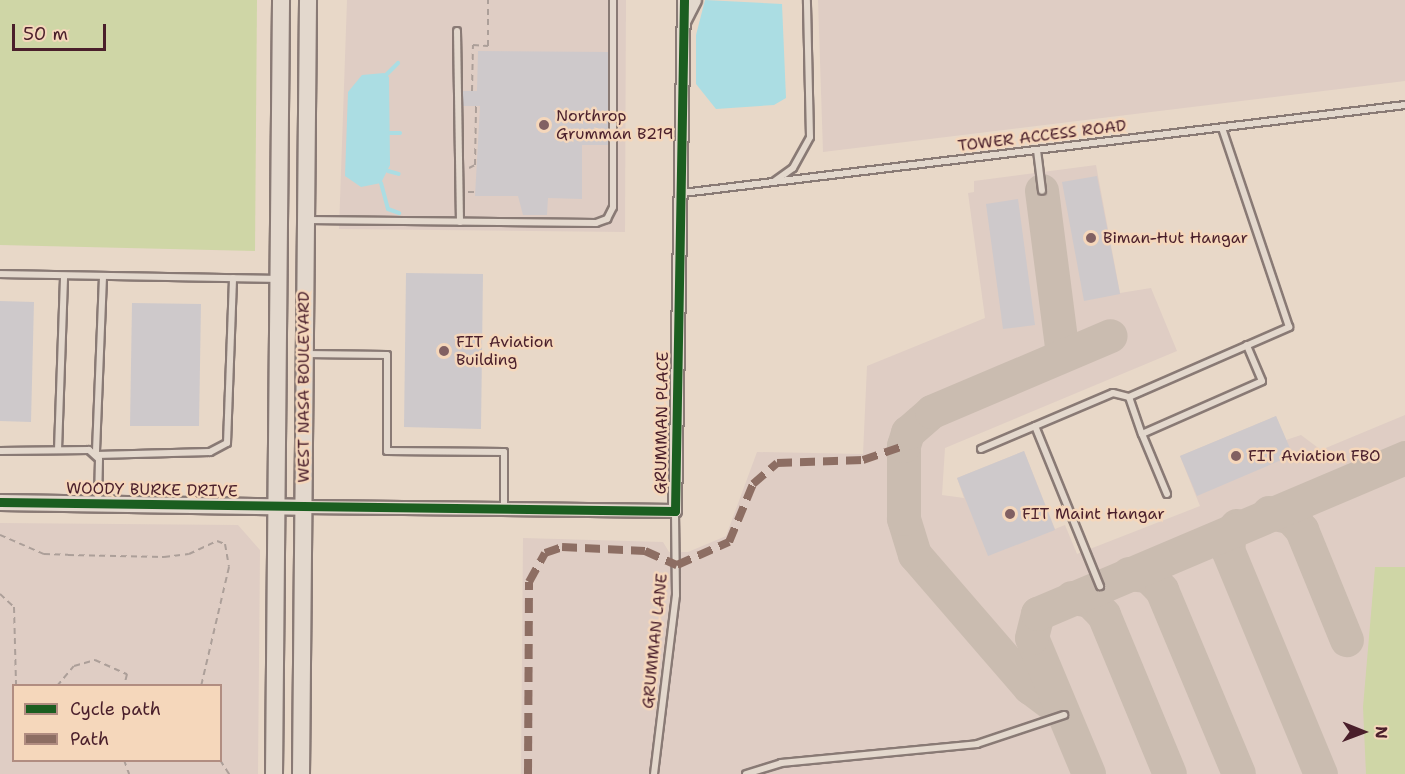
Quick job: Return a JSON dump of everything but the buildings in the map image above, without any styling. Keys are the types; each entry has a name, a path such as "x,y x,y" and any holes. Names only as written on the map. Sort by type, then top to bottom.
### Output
{"main road":[{"name":"WEST NASA BOULEVARD","path":"274,774 280,0"},
{"name":"WEST NASA BOULEVARD","path":"301,774 308,0"}],"street":[{"name":"GRUMMAN PLACE","path":"303,507 504,512 675,511 683,193 684,0"},
{"name":"GRUMMAN PLACE","path":"684,21 695,0"},
{"name":"WOODY BURKE DRIVE","path":"0,502 303,507"}],"lane":[{"path":"306,220 596,223 611,214 615,32 613,0"},
{"path":"775,181 793,168 810,137 807,0"},
{"path":"457,31 460,222"},
{"name":"TOWER ACCESS ROAD","path":"683,193 1405,105"},
{"path":"981,449 1113,393 1129,396 1289,327 1222,128"},
{"path":"1036,150 1042,191"},
{"path":"0,274 279,279"},
{"path":"58,450 64,276"},
{"path":"98,504 96,455 103,277"},
{"path":"0,451 89,450 96,455 210,452 227,443 233,278"},
{"path":"1142,434 1262,381 1247,345"},
{"path":"304,354 387,355 387,451 504,452 504,512"},
{"path":"1129,396 1167,494"},
{"path":"1035,426 1100,586"},
{"name":"GRUMMAN LANE","path":"654,774 676,595 675,511"},
{"path":"746,774 781,763 977,744 1065,715"}],"path":[{"path":"472,91 473,45 488,46 488,0"},
{"path":"476,106 475,165 467,169 467,192 476,192"},
{"path":"0,535 44,554 68,555 164,557 225,544 229,567 201,684"},
{"path":"0,594 14,607 16,684"},
{"path":"59,684 74,666 95,660 127,674 124,684"}],"shaded area":[{"path":"347,0 626,0 625,232 339,229"},
{"path":"818,0 1405,0 1405,81 823,152"},
{"path":"1096,165 1120,293 1151,288 1177,351 945,448 942,495 964,498 957,478 1024,451 1055,529 1065,525 1077,554 1200,506 1180,456 1276,416 1286,440 1301,435 1321,450 1405,415 1405,774 521,774 523,538 663,542 669,552 688,552 726,536 757,452 863,454 867,366 985,318 968,193 974,192 974,181"},
{"path":"0,523 238,525 260,550 258,774 0,774"}],"green space":[{"path":"0,0 257,0 255,251 0,245"},
{"path":"1375,567 1405,567 1405,774 1366,774 1363,707"}],"water":[{"path":"705,0 782,4 786,98 774,105 716,109 696,84 696,35"},
{"path":"384,73 389,77 390,165 381,183 361,187 345,176 348,92 362,75"}],"waterway":[{"path":"386,75 398,63"},
{"path":"390,133 400,133"},
{"path":"388,171 399,174"},
{"path":"381,183 388,209 399,213"}],"taxiway":[{"path":"1042,191 1063,356"},
{"path":"1061,711 1030,688 915,555 904,519 904,446 908,433 932,412 1111,336"},
{"path":"1089,774 1032,638 1038,614 1405,458"},
{"path":"1269,513 1290,517 1302,530 1347,640"},
{"path":"1237,526 1230,534 1228,550 1321,774"},
{"path":"1129,574 1148,576 1162,590 1239,774"},
{"path":"1072,598 1090,601 1104,615 1170,774"}],"marked path":[{"path":"528,774 529,582 545,553 562,547 645,551 677,565 729,542 753,484 777,463 863,460 904,446"}],"cycle path":[{"path":"0,502 675,511 684,0"}],"place":[{"name":"Northrop Grumman B219","path":"544,125"},
{"name":"Biman-Hut Hangar","path":"1091,238"},
{"name":"FIT Aviation Building","path":"444,351"},
{"name":"FIT Aviation FBO","path":"1236,456"},
{"name":"FIT Maint Hangar","path":"1010,514"}]}
